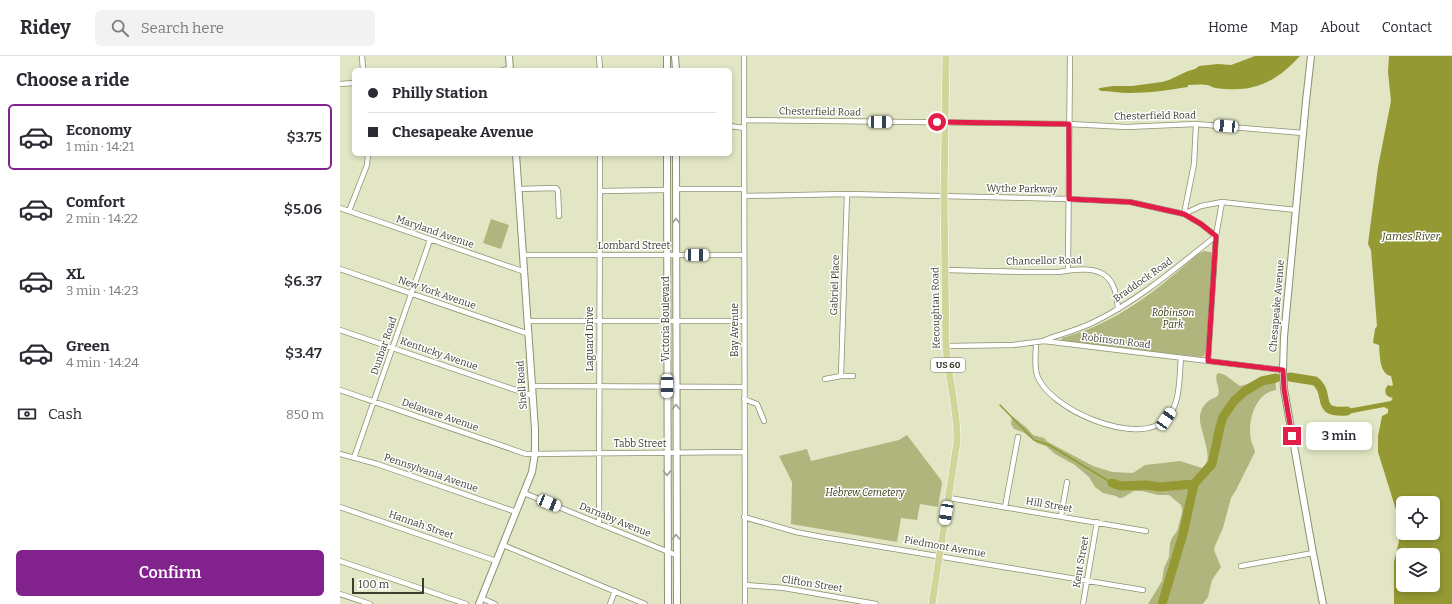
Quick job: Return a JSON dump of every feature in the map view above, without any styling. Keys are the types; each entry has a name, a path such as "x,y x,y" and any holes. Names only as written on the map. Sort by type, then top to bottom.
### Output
{"main road":[{"path":"509,56 510,68"},
{"path":"667,56 667,68"},
{"path":"676,56 676,68"},
{"name":"Kecoughtan Road","path":"932,604 949,498 958,428 947,362 946,346 944,196 946,56"},
{"name":"Chesapeake Avenue","path":"1311,56 1302,133 1284,337 1283,370 1284,389 1313,553 1324,604"},
{"name":"Shell Road","path":"480,601 532,472 535,453 533,396 516,156"},
{"name":"Victoria Boulevard","path":"667,156 668,604"},
{"name":"Victoria Boulevard","path":"676,156 676,604"}],"street":[{"path":"362,56 363,68"},
{"path":"599,56 600,68"},
{"name":"Bay Avenue","path":"744,56 745,604"},
{"path":"1068,270 1070,56"},
{"path":"340,84 352,83"},
{"name":"Chesterfield Road","path":"744,120 1069,124 1126,127 1196,124 1302,133"},
{"path":"1184,214 1194,164 1196,124"},
{"path":"732,126 744,128"},
{"path":"349,211 367,165 368,156"},
{"name":"Laguard Drive","path":"599,524 600,156"},
{"path":"518,188 556,188 558,191 559,216"},
{"path":"676,188 744,188"},
{"path":"600,191 667,190"},
{"name":"Wythe Parkway","path":"744,196 847,194 1069,199 1130,202 1184,214 1201,224 1216,236"},
{"name":"Gabriel Place","path":"841,376 847,194"},
{"path":"1184,214 1201,206 1222,202 1296,210"},
{"path":"1208,361 1216,236 1222,202"},
{"name":"Maryland Avenue","path":"340,208 525,272"},
{"name":"Braddock Road","path":"1044,341 1093,323 1138,297 1163,279 1216,236"},
{"name":"Dunbar Road","path":"354,458 430,240"},
{"name":"Lombard Street","path":"523,255 744,255"},
{"name":"New York Avenue","path":"340,269 529,334"},
{"name":"Chancellor Road","path":"945,270 1056,272 1068,270 1087,270 1103,274 1114,287 1118,309"},
{"path":"528,321 744,321"},
{"name":"Kentucky Avenue","path":"340,330 533,396"},
{"name":"Robinson Road","path":"946,346 1013,345 1044,341 1283,370"},
{"path":"1036,342 1035,362 1037,376 1044,388 1065,405 1094,421 1133,430 1157,426 1166,419 1172,411 1176,399 1182,358"},
{"path":"825,379 841,376 853,376"},
{"path":"532,386 744,387"},
{"name":"Delaware Avenue","path":"340,390 526,454 535,453"},
{"path":"744,399 758,404 764,421"},
{"path":"1005,507 1018,437"},
{"name":"Tabb Street","path":"535,453 744,452"},
{"name":"Pennsylvania Avenue","path":"340,454 378,464 516,512"},
{"path":"1061,516 1067,482"},
{"name":"Darnaby Avenue","path":"524,493 676,555"},
{"name":"Hill Street","path":"949,498 1146,531"},
{"name":"Hannah Street","path":"340,507 496,561"},
{"name":"Piedmont Avenue","path":"744,517 815,536 940,555 1143,590"},
{"name":"Kent Street","path":"1083,604 1097,522"},
{"path":"503,545 645,604"},
{"path":"1242,566 1313,553"},
{"path":"340,561 466,604"},
{"name":"Clifton Street","path":"745,585 784,588 876,604"},
{"path":"610,604 615,591"},
{"path":"340,594 370,604"},
{"path":"353,604 355,599"},
{"path":"480,601 495,604"}],"green space":[{"path":"491,219 509,225 501,249 483,243"},
{"name":"Robinson Park","path":"1204,251 1211,252 1213,255 1206,351 1204,356 1201,357 1061,341 1062,338 1095,326 1126,310 1152,292 1198,254"},
{"path":"1219,373 1225,375 1240,386 1265,376 1275,374 1276,390 1265,394 1253,411 1250,435 1255,452 1231,498 1223,528 1215,546 1214,550 1221,567 1212,580 1208,597 1203,604 1148,604 1162,581 1164,568 1169,557 1170,543 1177,531 1182,513 1181,505 1169,495 1158,495 1142,491 1134,491 1122,498 1119,498 1103,493 1095,487 1089,477 1075,465 1055,454 1046,446 1037,443 1023,432 1014,429 1011,424 1012,416 1033,435 1044,438 1048,442 1093,466 1112,472 1133,473 1145,465 1180,461 1202,468 1208,457 1200,415 1205,404 1218,395 1219,390 1216,377"},
{"name":"Hebrew Cemetery","path":"907,435 942,483 938,507 920,504 917,520 901,518 897,542 791,524 792,482 779,456 807,449 811,461 899,440"}],"water":[{"path":"1255,56 1300,56 1281,74 1272,80 1241,89 1215,88 1207,85 1188,85 1188,87 1166,90 1129,93 1101,91 1098,89 1113,86 1132,86 1162,82 1199,66 1218,64 1231,65"},
{"name":"James River","path":"1389,56 1452,56 1452,604 1394,604 1394,562 1396,554 1396,592 1440,592 1440,548 1397,548 1399,540 1440,540 1440,496 1396,496 1396,510 1378,452 1378,436 1382,416 1388,413 1388,409 1384,407 1347,414 1347,409 1391,401 1393,398 1388,396 1385,391 1388,385 1393,385 1391,376 1384,372 1382,368 1379,345 1373,343 1375,329 1377,326 1371,250 1368,244 1378,167 1391,101 1388,72"}],"waterway":[{"path":"1290,377 1315,381 1320,386 1326,406 1337,411 1347,411"},
{"path":"1162,604 1183,534 1194,484 1212,464 1223,417 1234,401 1245,391 1262,381 1276,378"},
{"path":"1000,405 1034,440 1049,445 1112,483"},
{"path":"1112,483 1121,486 1147,485 1159,487 1194,484"}],"route":[{"path":"937,122 1069,124 1069,199 1130,202 1184,214 1201,224 1216,236 1208,361 1283,370 1284,389 1292,436"}]}
